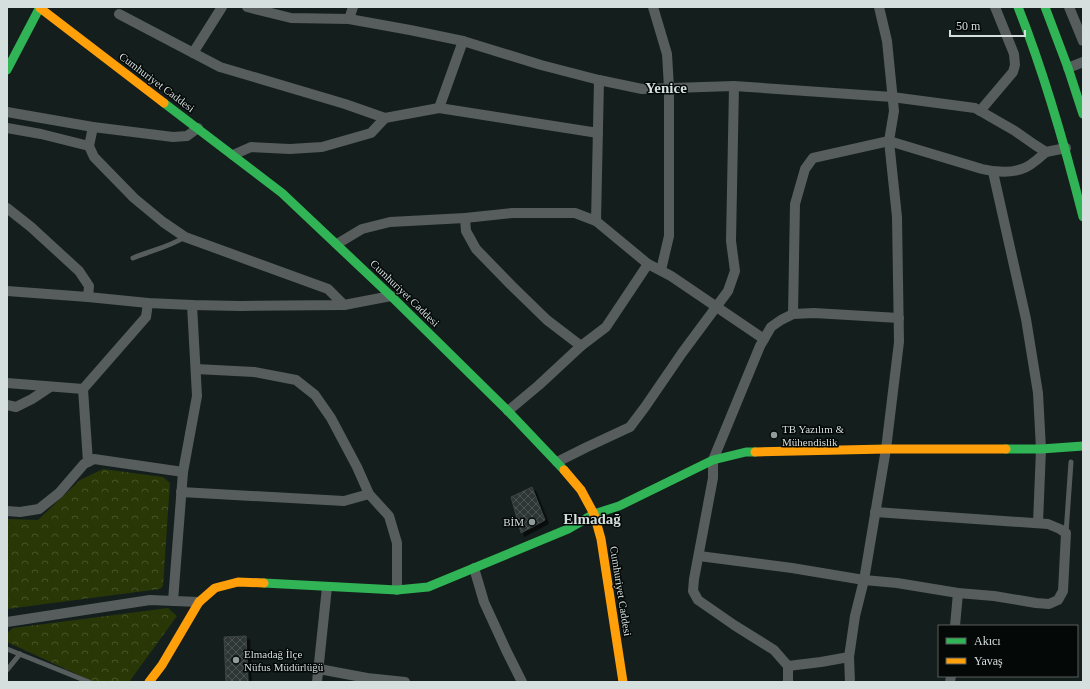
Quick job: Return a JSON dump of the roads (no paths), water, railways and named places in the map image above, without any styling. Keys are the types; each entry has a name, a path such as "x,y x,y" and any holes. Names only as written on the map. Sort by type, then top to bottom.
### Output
{"main road":[{"path":"7,70 39,7"},
{"name":"Cumhuriyet Caddesi","path":"39,7 282,193 391,296 508,411 557,462 581,490 594,514 601,539 623,682"},
{"path":"1018,7 1028,30 1066,148 1083,217"},
{"path":"1045,7 1068,68 1083,114"},
{"path":"149,682 162,665 199,602 215,588 238,582 397,590 428,587 568,529 594,514 619,506 713,460 746,452 886,448 1041,449 1083,446"}],"street":[{"path":"193,53 222,7"},
{"path":"247,7 291,18 349,19 463,41 541,65 642,89 734,86 892,97 975,108 1015,131 1046,152"},
{"path":"349,19 353,7"},
{"path":"653,7 667,54 669,88 669,236 661,270"},
{"path":"850,682 849,657 855,616 864,580 886,448 899,342 897,218 889,141 894,111 887,41 879,7"},
{"path":"980,111 1013,72 1015,65 1014,54 995,7"},
{"path":"1069,7 1083,41"},
{"path":"119,14 220,68 345,104 384,118 439,108 598,133"},
{"path":"439,108 463,41"},
{"path":"1068,68 1083,62"},
{"path":"596,221 599,80"},
{"path":"557,462 630,428 715,306 728,291 735,271 732,241 734,86"},
{"path":"7,112 93,127 173,137 187,136 198,128"},
{"path":"233,155 251,147 290,149 322,147 371,133 384,118"},
{"path":"93,127 89,146 94,157 134,198 184,237 328,289 344,305"},
{"path":"7,128 41,134 89,146"},
{"path":"793,314 795,204 805,169 813,158 889,141 993,172 1012,172 1033,164 1046,152 1066,148"},
{"path":"993,172 1026,319 1038,393 1041,449 1038,523"},
{"path":"7,208 78,270 89,286 88,297"},
{"path":"337,244 362,229 390,222 465,218 512,213 575,213 596,221 648,264 661,270 764,339"},
{"path":"465,218 466,231 476,249 547,320 581,346"},
{"path":"508,411 581,346 606,327 648,264"},
{"path":"7,291 148,303 192,305 344,305 391,296"},
{"path":"88,462 84,389 146,317 148,303"},
{"path":"173,601 183,472 197,396 192,305"},
{"path":"788,682 788,666 774,650 734,626 698,600 693,591 713,478 713,460 760,346 771,327 793,314 814,313 899,318"},
{"path":"196,369 254,372 296,380 315,395 331,418 357,467 369,494 389,516 397,542 397,590"},
{"path":"7,383 84,389"},
{"path":"7,405 16,407 32,399 50,387"},
{"path":"7,511 20,512 39,510 59,493 84,464 94,459 183,472"},
{"path":"181,492 344,501 369,494"},
{"path":"699,556 792,568 864,580 897,583 958,593 994,596 1036,604 1049,604 1058,600 1063,591 1066,533 1060,529 1048,524 1038,523 875,512"},
{"path":"474,568 484,602 522,682"},
{"path":"317,682 327,587"},
{"path":"955,625 958,593"},
{"path":"7,622 150,600 199,602"},
{"path":"788,666 849,657"},
{"path":"319,669 367,678 405,682"}],"lane":[{"path":"133,258 174,244 184,237"},
{"path":"1066,533 1071,462"},
{"path":"7,649 89,682"},
{"path":"7,670 20,654"}],"place":[{"name":"TB Yazılım & Mühendislik","path":"774,435"},
{"name":"BİM","path":"532,522"},
{"name":"Elmadağ İlçe Nüfus Müdürlüğü","path":"236,660"}],"district":[{"name":"Yenice","path":"666,88"},
{"name":"Elmadağ","path":"592,519"}]}
